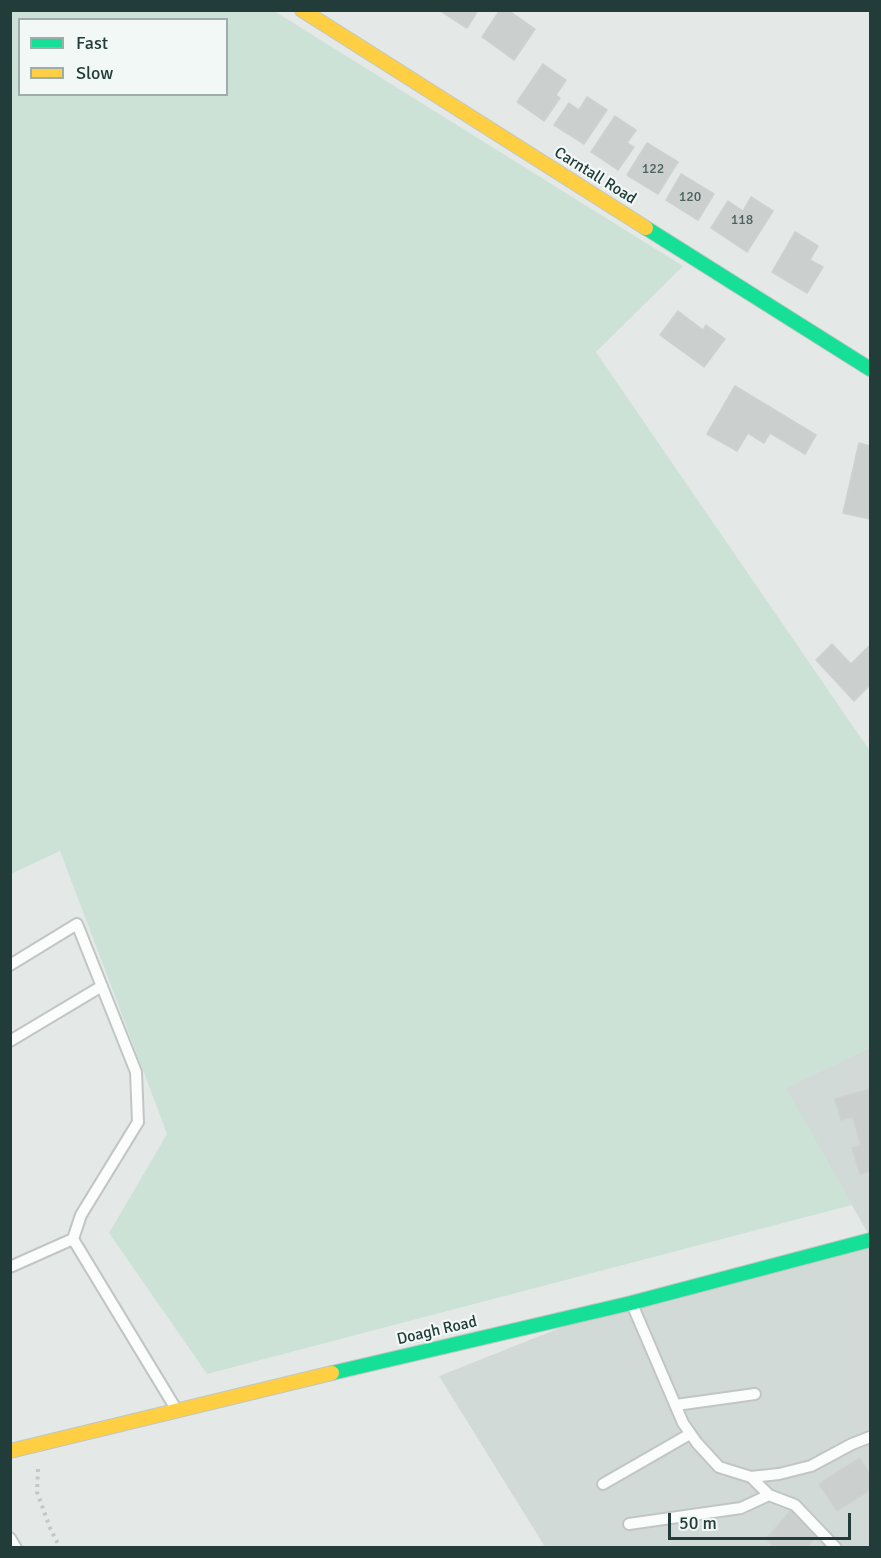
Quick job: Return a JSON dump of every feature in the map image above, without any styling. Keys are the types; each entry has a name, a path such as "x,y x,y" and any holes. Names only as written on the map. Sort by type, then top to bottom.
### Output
{"main road":[{"name":"Carntall Road","path":"302,10 870,369"},
{"name":"Doagh Road","path":"10,1451 632,1303 870,1240"}],"lane":[{"path":"10,965 77,924 136,1072 138,1122 81,1215 73,1239 10,1267"},
{"path":"10,1041 102,986"},
{"path":"73,1239 177,1410"},
{"path":"632,1303 682,1423 719,1467 751,1477 779,1474 811,1466 870,1437"},
{"path":"676,1405 755,1394"},
{"path":"603,1484 690,1434"},
{"path":"751,1477 768,1496 795,1505 836,1548"},
{"path":"629,1524 741,1508 768,1496"},
{"path":"10,1538 16,1548"}],"path":[{"path":"38,1444 37,1492 60,1548"}],"shaded area":[{"path":"870,1047 870,1237 785,1088"},
{"path":"870,1240 870,1547 545,1547 439,1376 610,1308"}],"green space":[{"path":"10,11 274,11 683,266 596,352 870,751 870,1047 786,1088 852,1205 207,1374 109,1233 167,1134 60,851 11,874"}],"building":[{"path":"439,10 478,10 467,28"},
{"path":"500,10 508,10 535,29 514,60 482,37"},
{"path":"543,64 566,80 556,95 560,98 544,121 517,102"},
{"path":"587,97 607,110 584,144 554,125 569,103 579,110"},
{"path":"615,116 636,130 627,143 634,147 618,170 591,152"},
{"path":"647,143 678,162 658,194 627,175"},
{"path":"681,174 714,194 698,220 666,200"},
{"path":"751,197 773,211 747,252 711,228 728,201 743,211"},
{"path":"795,232 818,246 810,260 823,267 807,293 772,272"},
{"path":"678,311 703,330 706,325 725,339 704,367 660,335"},
{"path":"735,386 816,435 805,454 770,433 764,443 748,433 737,451 707,434"},
{"path":"859,443 870,446 870,519 843,513"},
{"path":"832,644 851,664 870,645 870,685 854,701 816,660"},
{"path":"870,1089 870,1143 861,1146 853,1117 841,1120 835,1099"},
{"path":"870,1143 870,1171 860,1174 852,1148"},
{"path":"860,1458 870,1475 870,1490 837,1511 819,1484"},
{"path":"792,1509 819,1533 806,1548 775,1548 766,1539"}],"traffic: fast":[{"path":"646,228 870,369"},
{"path":"332,1373 631,1303 870,1240"}],"traffic: slow":[{"path":"302,10 646,228"},
{"path":"10,1451 332,1373"}]}
